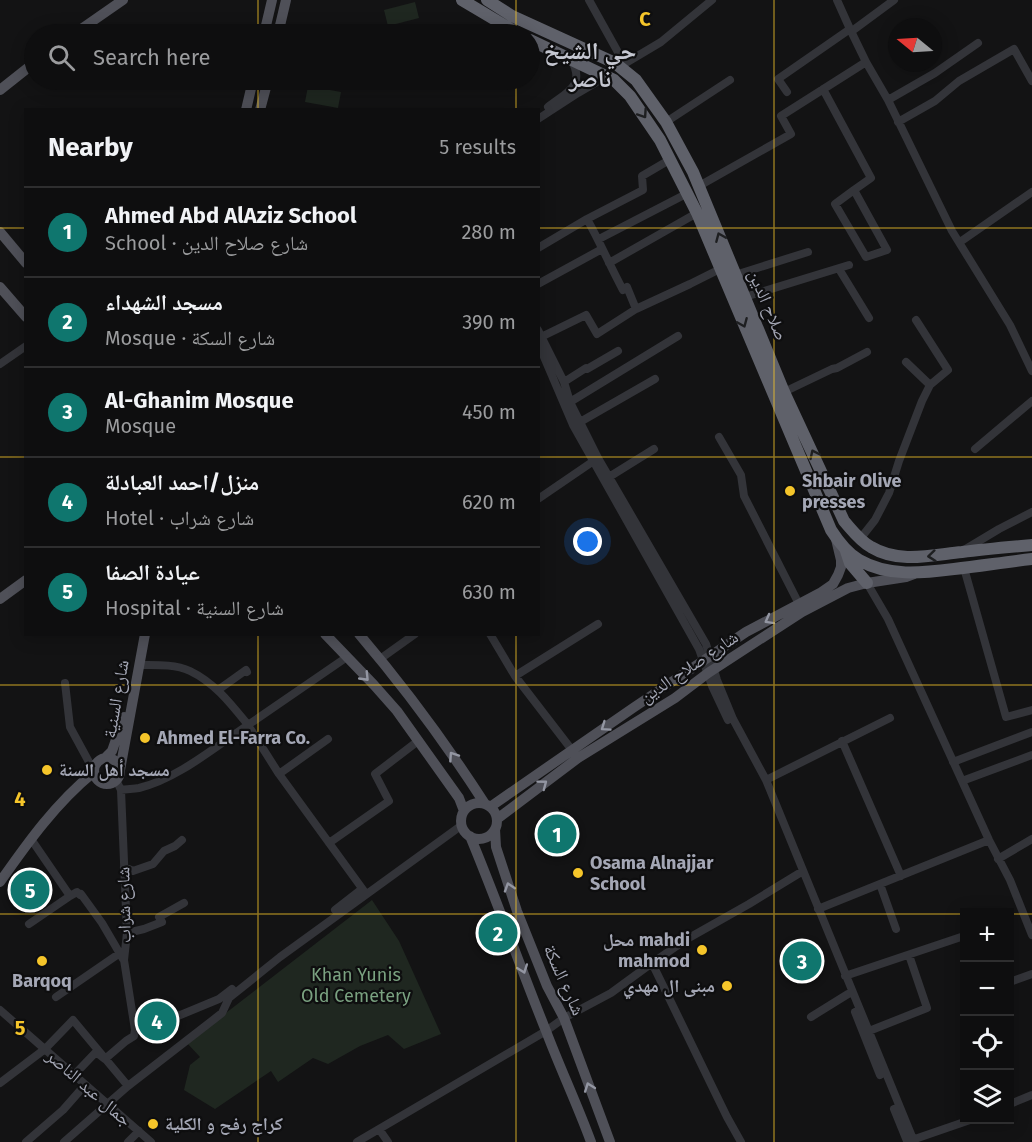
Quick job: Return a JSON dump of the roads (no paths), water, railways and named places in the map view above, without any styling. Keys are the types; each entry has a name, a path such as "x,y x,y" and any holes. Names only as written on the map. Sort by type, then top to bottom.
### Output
{"highway":[{"path":"462,0 502,24"},
{"name":"صلاح الدين","path":"487,0 530,24"},
{"name":"صلاح الدين","path":"540,29 621,65 636,81 677,140 694,189 826,520 840,543 858,560 890,571 915,573 1032,559"},
{"name":"صلاح الدين","path":"540,45 614,80 630,96 671,159 694,189 697,213 729,274 745,297 784,392 844,521 860,539 869,547 880,552 897,556 925,557 1032,545"},
{"path":"840,543 850,563 867,583"}],"main road":[{"path":"81,24 115,0"},
{"path":"88,24 123,0"},
{"path":"266,24 272,0"},
{"path":"280,24 286,0"},
{"path":"0,83 24,65"},
{"path":"0,90 24,71"},
{"path":"246,108 251,90"},
{"path":"260,108 265,90"},
{"path":"0,232 24,261"},
{"path":"0,287 24,315"},
{"name":"شارع صلاح الدين","path":"496,824 575,754 669,683 746,632 820,593 836,580 840,572 840,543"},
{"name":"شارع صلاح الدين","path":"488,806 675,698 711,671 802,612 848,588 906,577 915,573"},
{"path":"0,597 24,580"},
{"name":"شارع السنية","path":"0,882 53,810 95,769 101,760 112,752 126,711 139,636"},
{"name":"شارع السنية","path":"119,780 145,636"},
{"path":"327,636 397,711 459,798 465,811"},
{"path":"361,636 434,728 488,806 494,811 496,824 487,837 482,839 470,836 462,825 462,816 474,804 488,806"},
{"name":"شارع السنية","path":"105,758 114,760 119,766 119,780"},
{"path":"95,769 97,780 100,782 109,784 119,780"},
{"name":"شارع السكة","path":"496,824 496,847 517,911 547,986 564,1018 610,1142"},
{"name":"شارع السكة","path":"470,836 591,1142"}],"street":[{"path":"589,0 621,65 661,42 712,0"},
{"path":"837,0 952,231 1010,325 1032,371"},
{"path":"787,92 778,79 894,0"},
{"path":"888,100 935,73 978,43"},
{"path":"898,123 935,101 959,81 1014,49 1032,81"},
{"path":"540,112 576,84 577,69 571,59"},
{"path":"599,239 791,134 781,116 866,62"},
{"path":"540,118 607,76"},
{"path":"666,122 730,80"},
{"path":"823,89 871,178 854,190 836,204 866,257 887,250 854,190"},
{"path":"540,247 643,190 642,176 671,159"},
{"path":"960,242 1032,192"},
{"path":"609,263 697,213"},
{"path":"587,219 623,290 627,287 636,309"},
{"path":"540,283 602,249"},
{"path":"540,337 586,315 597,334 636,309 690,284 808,252"},
{"path":"745,297 849,265"},
{"path":"839,269 869,318"},
{"path":"860,539 875,520 890,493 899,461 930,385 948,370 916,320"},
{"path":"570,402 678,336"},
{"path":"540,339 564,382 570,402 596,459 683,622 707,659"},
{"path":"540,340 573,424 609,477 706,645 712,686 762,783 794,860 818,909 869,1031 909,1141"},
{"path":"0,364 24,347"},
{"path":"564,382 618,351"},
{"path":"784,392 867,352"},
{"path":"906,362 930,385"},
{"path":"580,422 655,379"},
{"path":"975,449 1032,401"},
{"path":"719,437 741,476 744,496 799,604"},
{"path":"609,477 654,449"},
{"path":"540,498 596,459"},
{"path":"960,552 1032,512"},
{"path":"999,529 999,542 1006,548"},
{"path":"964,568 1006,717 1032,710"},
{"path":"867,583 888,620 989,840 1010,880 1032,935"},
{"path":"515,676 598,624"},
{"path":"380,659 412,636"},
{"path":"491,636 515,676 575,754"},
{"path":"119,780 138,788 154,783 179,770 346,657"},
{"path":"139,665 168,665 189,670 218,690 248,725 279,774 364,891"},
{"path":"218,690 246,670 247,672"},
{"path":"711,671 733,719 766,780 807,892 909,1141"},
{"path":"66,683 70,727 95,769"},
{"path":"766,780 890,718"},
{"path":"953,762 1032,732"},
{"path":"279,774 328,739"},
{"path":"329,843 389,801 375,774 418,741"},
{"path":"842,741 901,876"},
{"path":"962,781 1032,754"},
{"name":"شارع شراب","path":"119,780 126,933 122,956 135,1030"},
{"path":"105,1059 134,1036 135,1030 149,1028 219,999 364,891 462,825"},
{"path":"31,839 69,896"},
{"path":"998,859 1032,839"},
{"path":"124,867 133,871 153,864 164,851 182,840"},
{"path":"818,909 989,840"},
{"path":"357,1142 546,1031 564,1018 611,993 687,939 750,904 800,872"},
{"path":"880,884 896,928"},
{"path":"64,1142 128,1086 222,1013 229,998 364,891"},
{"path":"29,924 77,892 81,894 102,923 122,956 56,997"},
{"path":"126,933 162,922 159,917 184,903"},
{"path":"845,976 960,937"},
{"path":"869,1031 927,1008 909,955"},
{"path":"652,963 741,1142"},
{"path":"1014,981 1032,974"},
{"path":"810,1017 848,994"},
{"name":"جمال عبد الناصر","path":"0,1010 152,1142"},
{"path":"0,1083 45,1049 73,1020 128,1086"},
{"path":"75,1074 96,1052 105,1059"},
{"path":"26,1142 63,1110 85,1085"},
{"path":"1014,1102 1032,1095"},
{"path":"909,1141 960,1123"},
{"path":"379,1130 388,1142"},
{"path":"128,1142 139,1131"}],"place":[{"name":"Shbair Olive presses","path":"790,491"},
{"name":"Ahmed El-Farra Co.","path":"145,738"},
{"name":"مسجد أهل السنة","path":"47,770"},
{"name":"Ahmed Abd AlAziz School","path":"557,834"},
{"name":"Osama Alnajjar School","path":"578,873"},
{"name":"عيادة الصفا","path":"30,890"},
{"name":"مسجد الشهداء","path":"498,933"},
{"name":"محل mahdi mahmod","path":"702,950"},
{"name":"Barqoq","path":"42,961"},
{"name":"Al-Ghanim Mosque","path":"802,961"},
{"name":"مبنى ال مهدي","path":"727,986"},
{"name":"منزل/احمد العبادلة","path":"157,1021"},
{"name":"كراج رفح و الكلية","path":"153,1124"}],"district":[{"name":"حي الشيخ ناصر","path":"590,65"}],"park label":[{"name":"Khan Yunis Old Cemetery","path":"356,985"}]}
